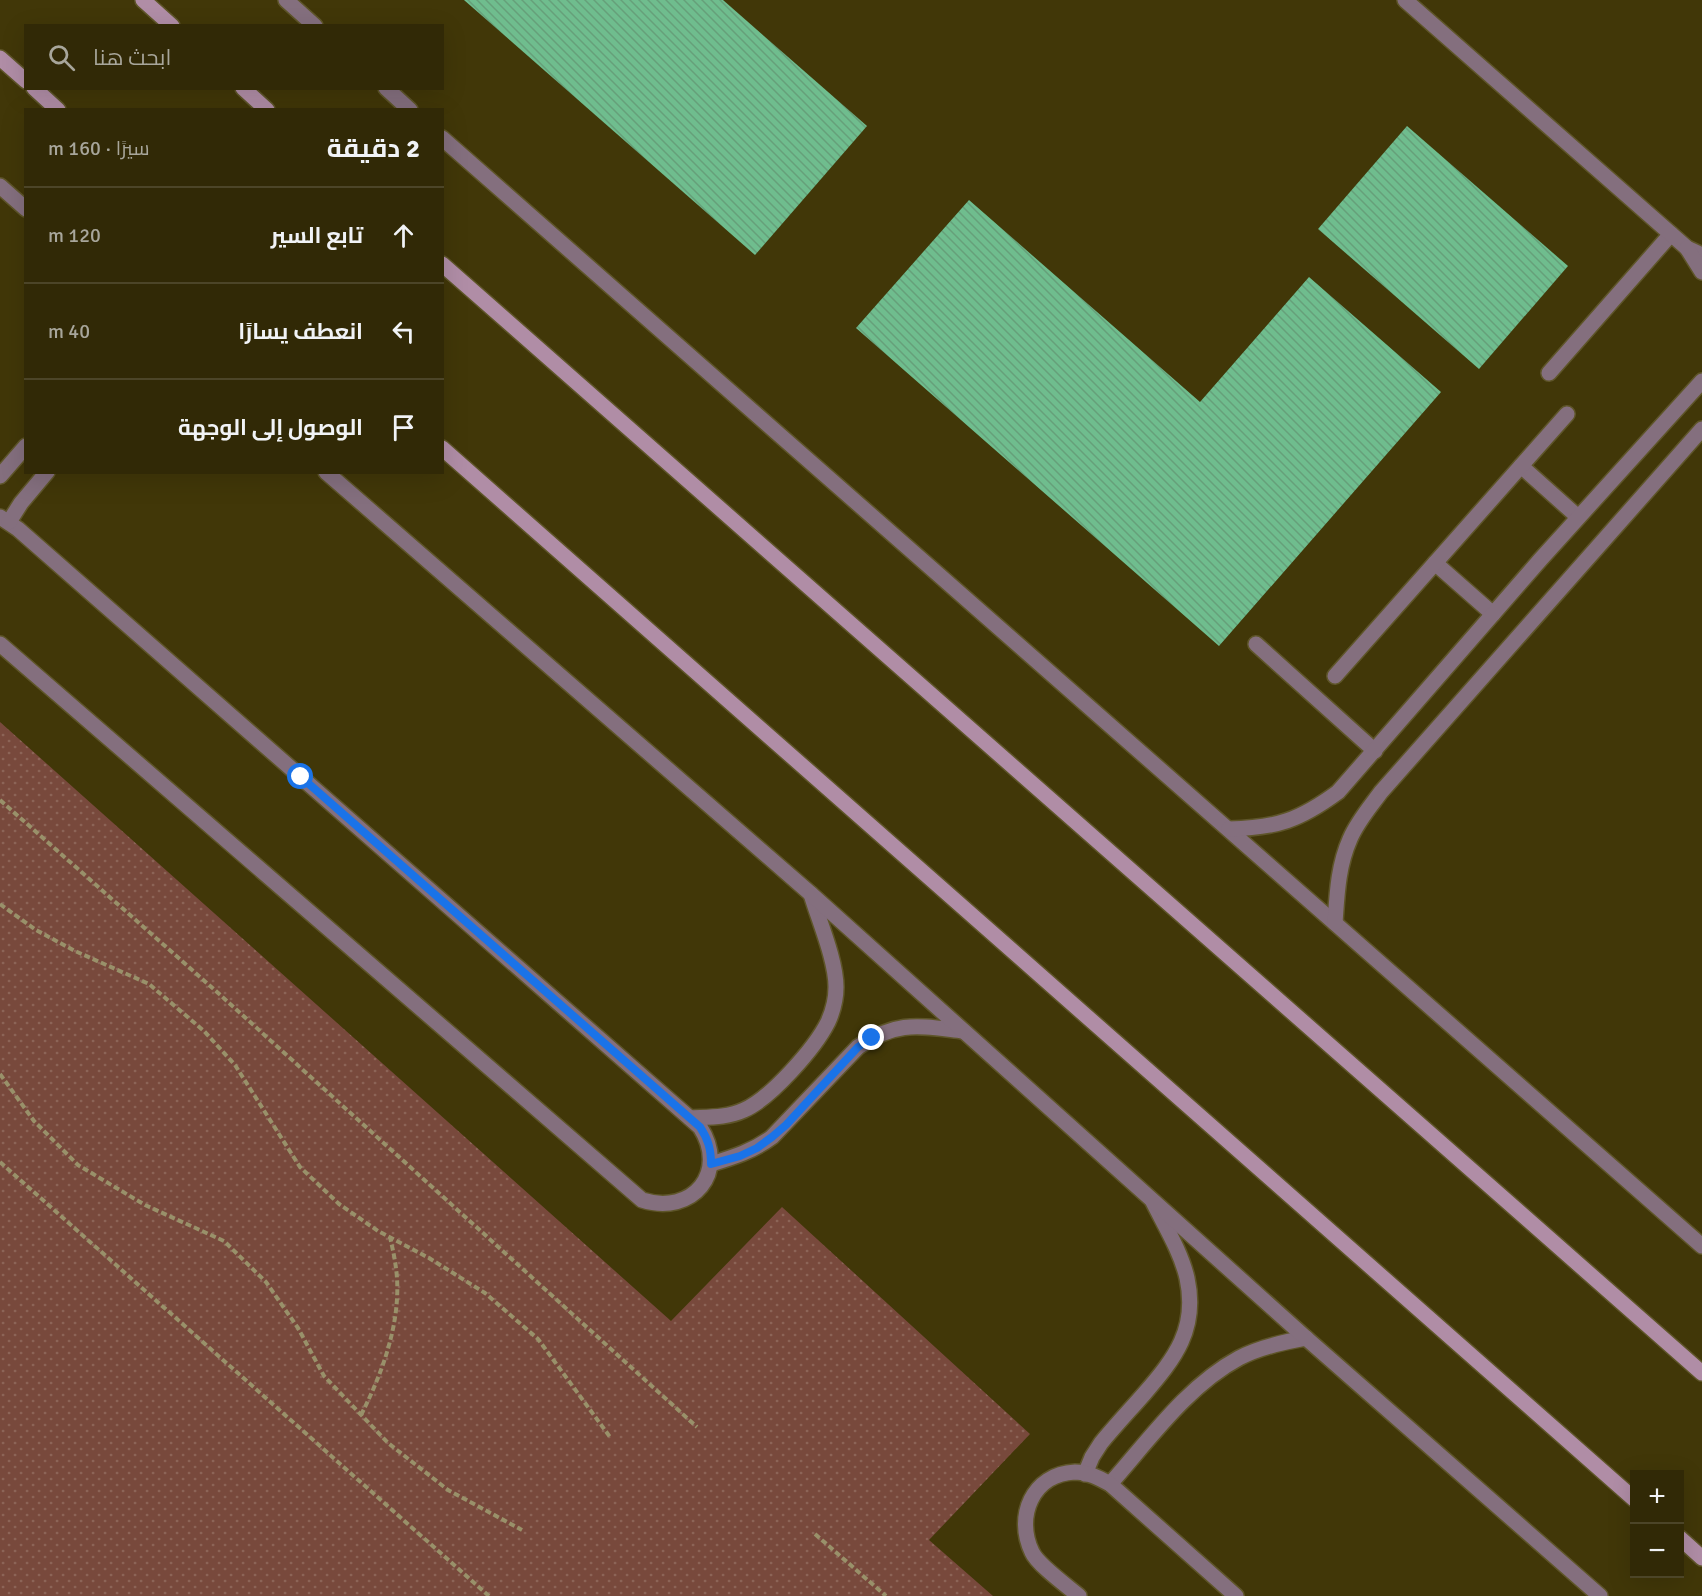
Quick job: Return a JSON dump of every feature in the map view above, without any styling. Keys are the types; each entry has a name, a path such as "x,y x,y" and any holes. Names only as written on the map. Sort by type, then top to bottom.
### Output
{"main road":[{"path":"143,0 170,24"},
{"path":"0,58 24,79"},
{"path":"36,90 56,108"},
{"path":"245,90 265,108"},
{"path":"444,266 1702,1373"},
{"path":"444,450 1630,1495"},
{"path":"1684,1542 1702,1558"}],"street":[{"path":"286,0 313,24"},
{"path":"1405,0 1687,248 1702,255"},
{"path":"388,90 408,108"},
{"path":"444,140 1702,1246"},
{"path":"0,186 24,207"},
{"path":"1549,373 1671,234"},
{"path":"1687,248 1702,272"},
{"path":"1229,829 1258,828 1287,822 1314,810 1338,792 1578,517 1702,381"},
{"path":"1335,676 1567,414"},
{"path":"1335,923 1341,865 1350,838 1376,799 1702,429"},
{"path":"0,476 24,448"},
{"path":"1521,466 1578,517"},
{"path":"0,645 642,1200 667,1205 680,1202 701,1187 711,1164 711,1151 700,1127 5,519 45,474"},
{"path":"328,474 811,894 1153,1202 1600,1596"},
{"path":"1435,563 1493,614"},
{"path":"1256,644 1375,751"},
{"path":"690,1118 723,1116 742,1111 759,1102 774,1089 820,1036 829,1021 834,1005 835,970 811,894"},
{"path":"711,1164 740,1156 757,1148 772,1137 786,1125 858,1047 872,1038 886,1031 909,1026 963,1031"},
{"path":"1085,1473 1101,1443 1174,1356 1184,1338 1189,1317 1190,1296 1186,1276 1153,1202"},
{"path":"1110,1484 1203,1382 1241,1357 1262,1348 1306,1338"},
{"path":"1078,1596 1033,1556 1024,1534 1025,1512 1035,1491 1053,1477 1075,1472 1094,1475 1110,1484 1236,1596"}],"path":[{"path":"0,800 218,992 697,1427"},
{"path":"0,904 36,930 56,941 149,984 204,1031 235,1065 300,1167 339,1203 390,1237 485,1293 538,1339 610,1437"},
{"path":"0,1074 34,1121 78,1165 146,1205 224,1241 266,1282 298,1328 324,1376 388,1443 448,1490 522,1530"},
{"path":"0,1162 489,1596"},
{"path":"361,1415 387,1354 396,1309 397,1278 390,1237"},
{"path":"815,1534 886,1596"}],"shaded area":[{"path":"0,722 671,1321 782,1207 1030,1434 929,1540 993,1596 0,1596"}],"building":[{"path":"464,0 723,0 867,126 755,255"},
{"path":"1407,126 1568,266 1479,369 1318,229"},
{"path":"969,200 1200,402 1309,277 1441,392 1219,646 856,328"}],"route":[{"path":"301,777 700,1127 711,1151 711,1164 740,1156 757,1148 772,1137 786,1125 858,1047 872,1038"}]}
